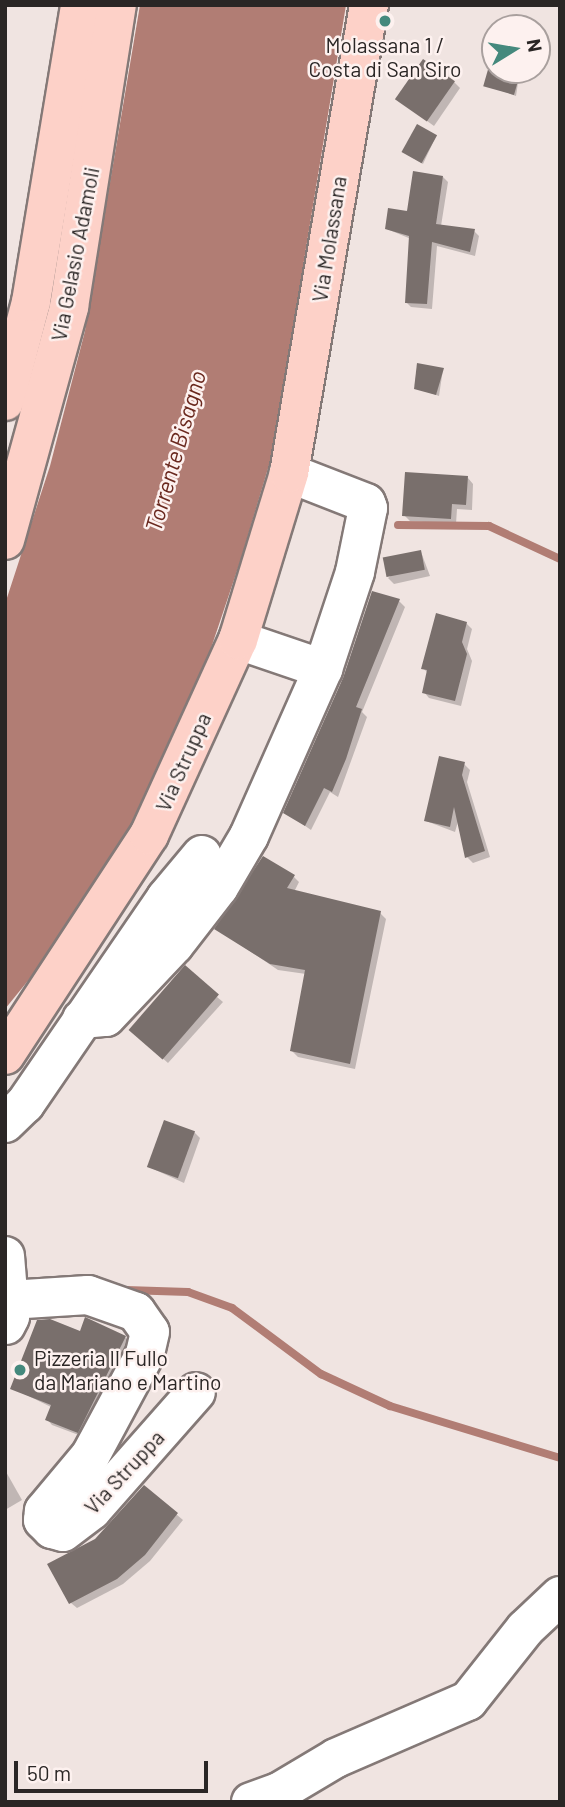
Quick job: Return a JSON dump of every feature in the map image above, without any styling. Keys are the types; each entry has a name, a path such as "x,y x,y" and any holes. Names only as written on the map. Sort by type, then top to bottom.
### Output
{"main road":[{"name":"Via Gelasio Adamoli","path":"5,401 31,302 80,5"},
{"name":"Via Gelasio Adamoli","path":"5,540 69,307 117,5"},
{"name":"Via Molassana","path":"289,473 369,5"},
{"name":"Via Struppa","path":"15,1040 149,835 238,639 289,473"}],"street":[{"path":"5,1123 25,1104 85,1024 177,885 211,871 249,836 323,669 360,553 368,508 366,503 289,473"},
{"path":"238,639 323,669"},
{"path":"85,1024 174,944 211,871"},
{"name":"Via Struppa","path":"15,1040 85,1024"},
{"name":"Via Struppa","path":"5,1256 7,1313 84,1293 136,1311 150,1332 145,1354 90,1456 44,1511 43,1520 52,1529 63,1532 92,1510 196,1392"},
{"path":"251,1802 279,1792 336,1758 468,1701 525,1629 560,1596"}],"water":[{"name":"Torrente Bisagno","path":"140,5 346,5 272,455 209,654 135,820 57,945 5,1009 5,604 50,466 85,331"}],"building":[{"path":"423,59 455,81 427,122 395,99"},
{"path":"484,84 517,84 514,95 483,86"},
{"path":"417,124 437,135 422,163 401,152"},
{"path":"413,171 443,176 436,224 475,229 470,252 432,242 427,304 405,303 409,236 385,229 388,208 407,211"},
{"path":"417,363 444,368 436,395 414,389"},
{"path":"405,472 468,476 466,505 452,504 451,519 402,516"},
{"path":"421,550 425,570 387,577 383,557"},
{"path":"372,591 400,599 356,707 362,709 346,759 332,792 324,788 305,826 283,813 343,678"},
{"path":"436,613 467,622 462,642 467,654 455,701 422,693 427,670 421,669"},
{"path":"439,756 465,762 462,775 485,851 465,858 454,807 450,827 424,821"},
{"path":"263,856 295,875 287,888 381,911 350,1064 290,1051 305,970 270,964 214,929"},
{"path":"185,965 219,995 163,1059 129,1030"},
{"path":"164,1120 195,1131 178,1178 147,1167"},
{"path":"85,1317 126,1336 78,1433 45,1420 51,1405 10,1389 37,1320 50,1319 80,1331"},
{"path":"144,1485 178,1513 145,1555 117,1579 69,1604 47,1564 95,1539"}],"waterway":[{"path":"398,525 489,526 560,559"},
{"path":"126,1290 188,1292 232,1308 321,1374 390,1406 560,1458"}],"place":[{"name":"Molassana 1 / Costa di San Siro","path":"385,21"},
{"name":"Pizzeria Il Fullo da Mariano e Martino","path":"20,1370"}]}
